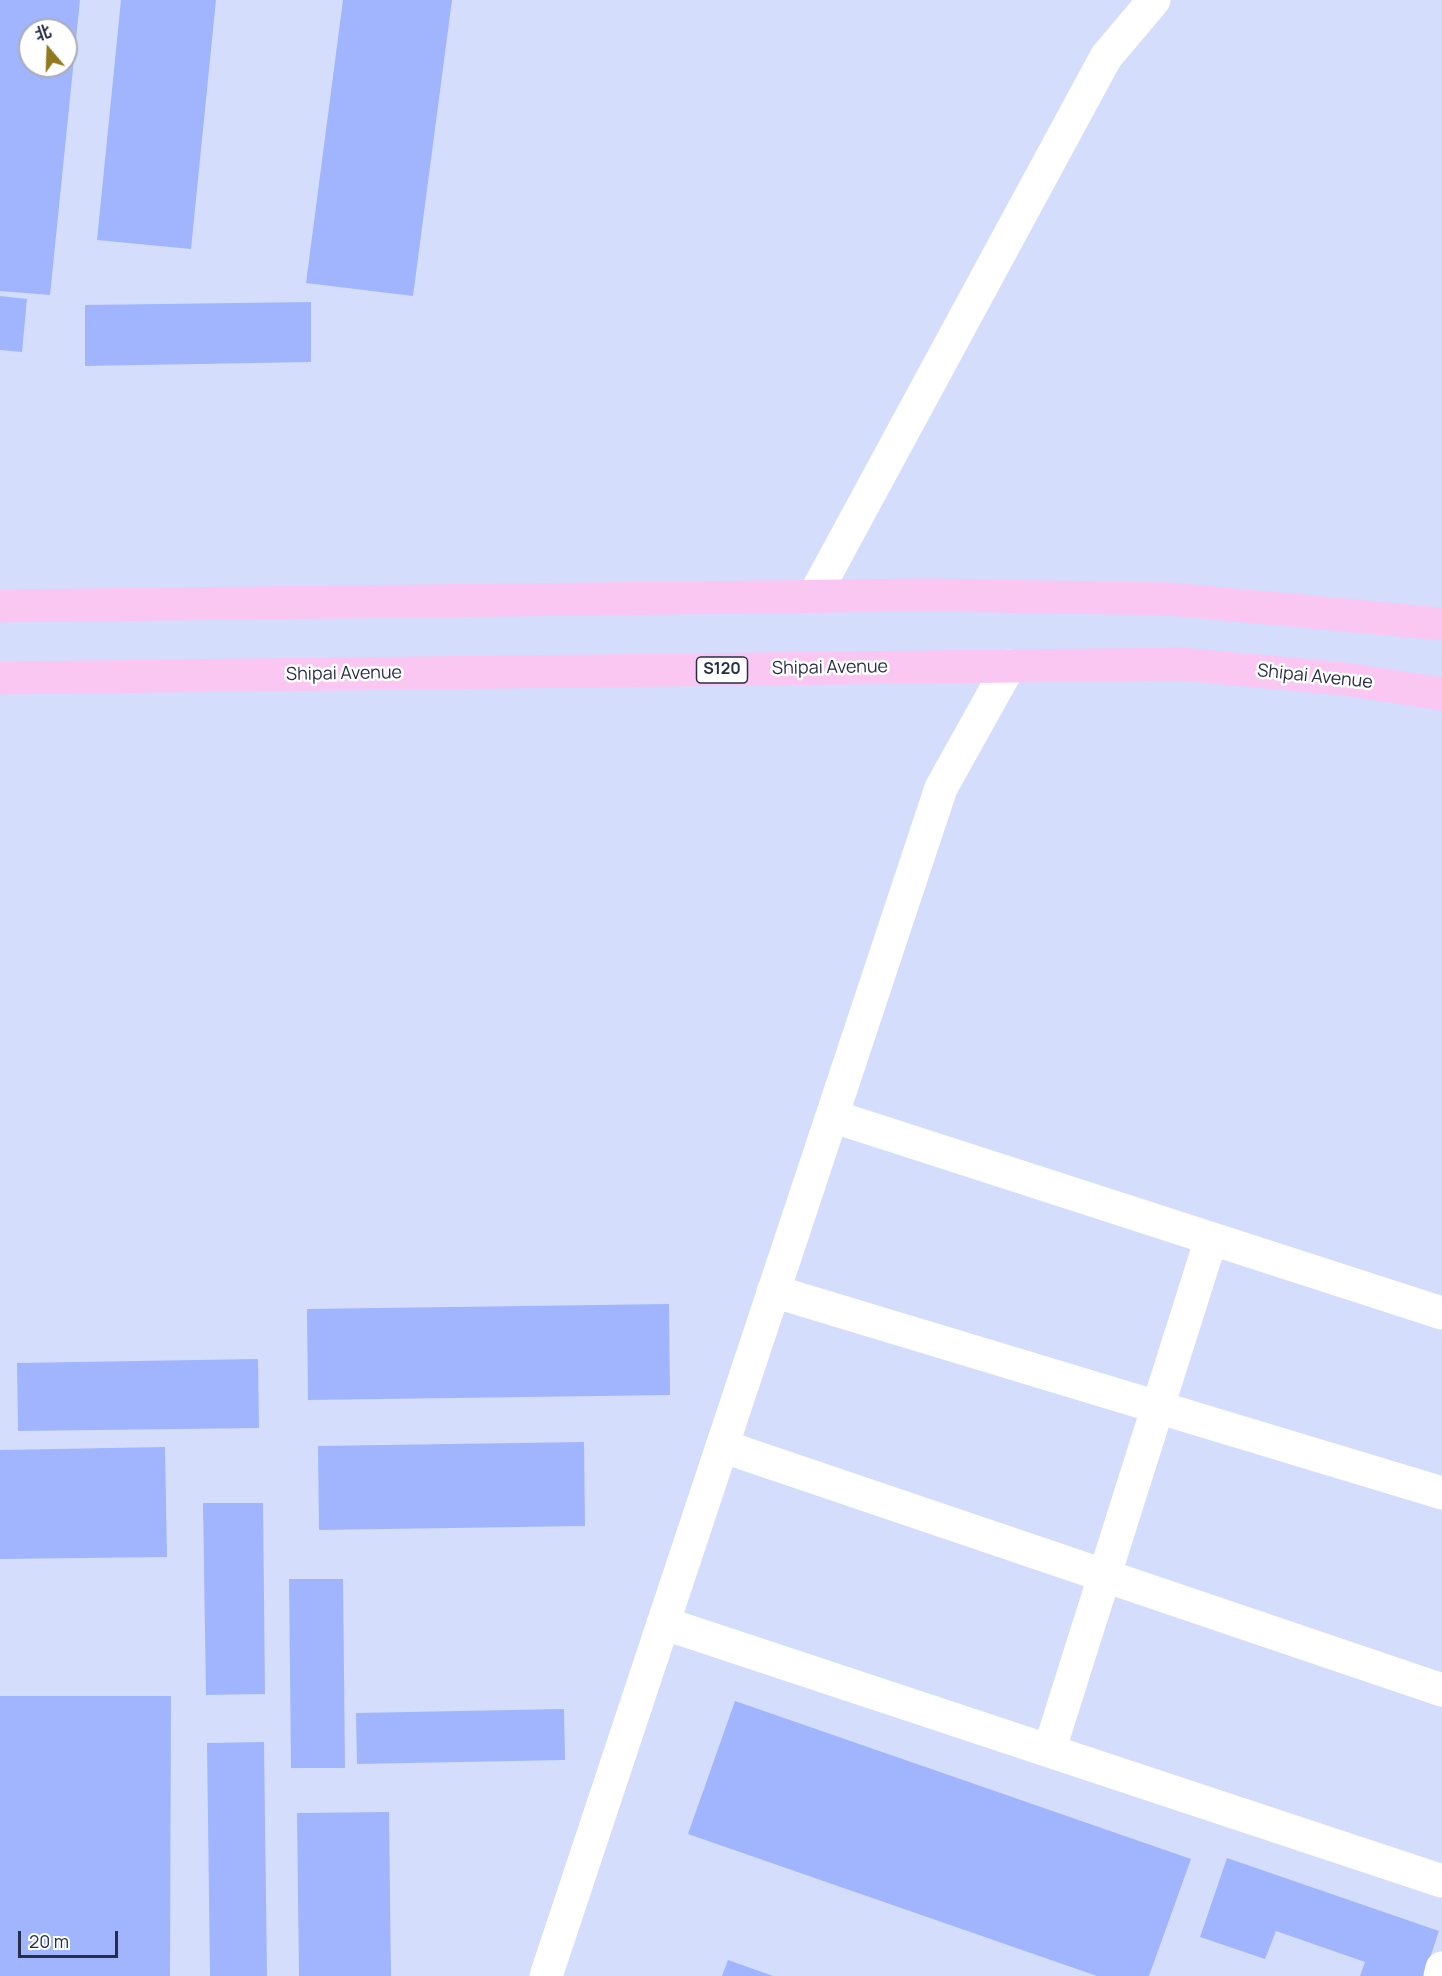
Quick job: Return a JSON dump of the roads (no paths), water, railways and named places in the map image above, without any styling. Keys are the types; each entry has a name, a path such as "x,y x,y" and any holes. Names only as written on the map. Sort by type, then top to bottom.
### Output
{"main road":[{"path":"0,606 927,595 1170,599 1442,624"},
{"name":"Shipai Avenue","path":"0,678 1180,664 1345,679 1442,693"}],"street":[{"path":"813,596 1106,57 1154,0"},
{"path":"546,1976 941,788 1009,666"},
{"path":"832,1116 1442,1313"},
{"path":"1049,1751 1211,1239"},
{"path":"773,1291 1442,1493"},
{"path":"722,1446 1442,1690"},
{"path":"663,1623 1442,1881"},
{"path":"1440,1976 1442,1968"}]}
